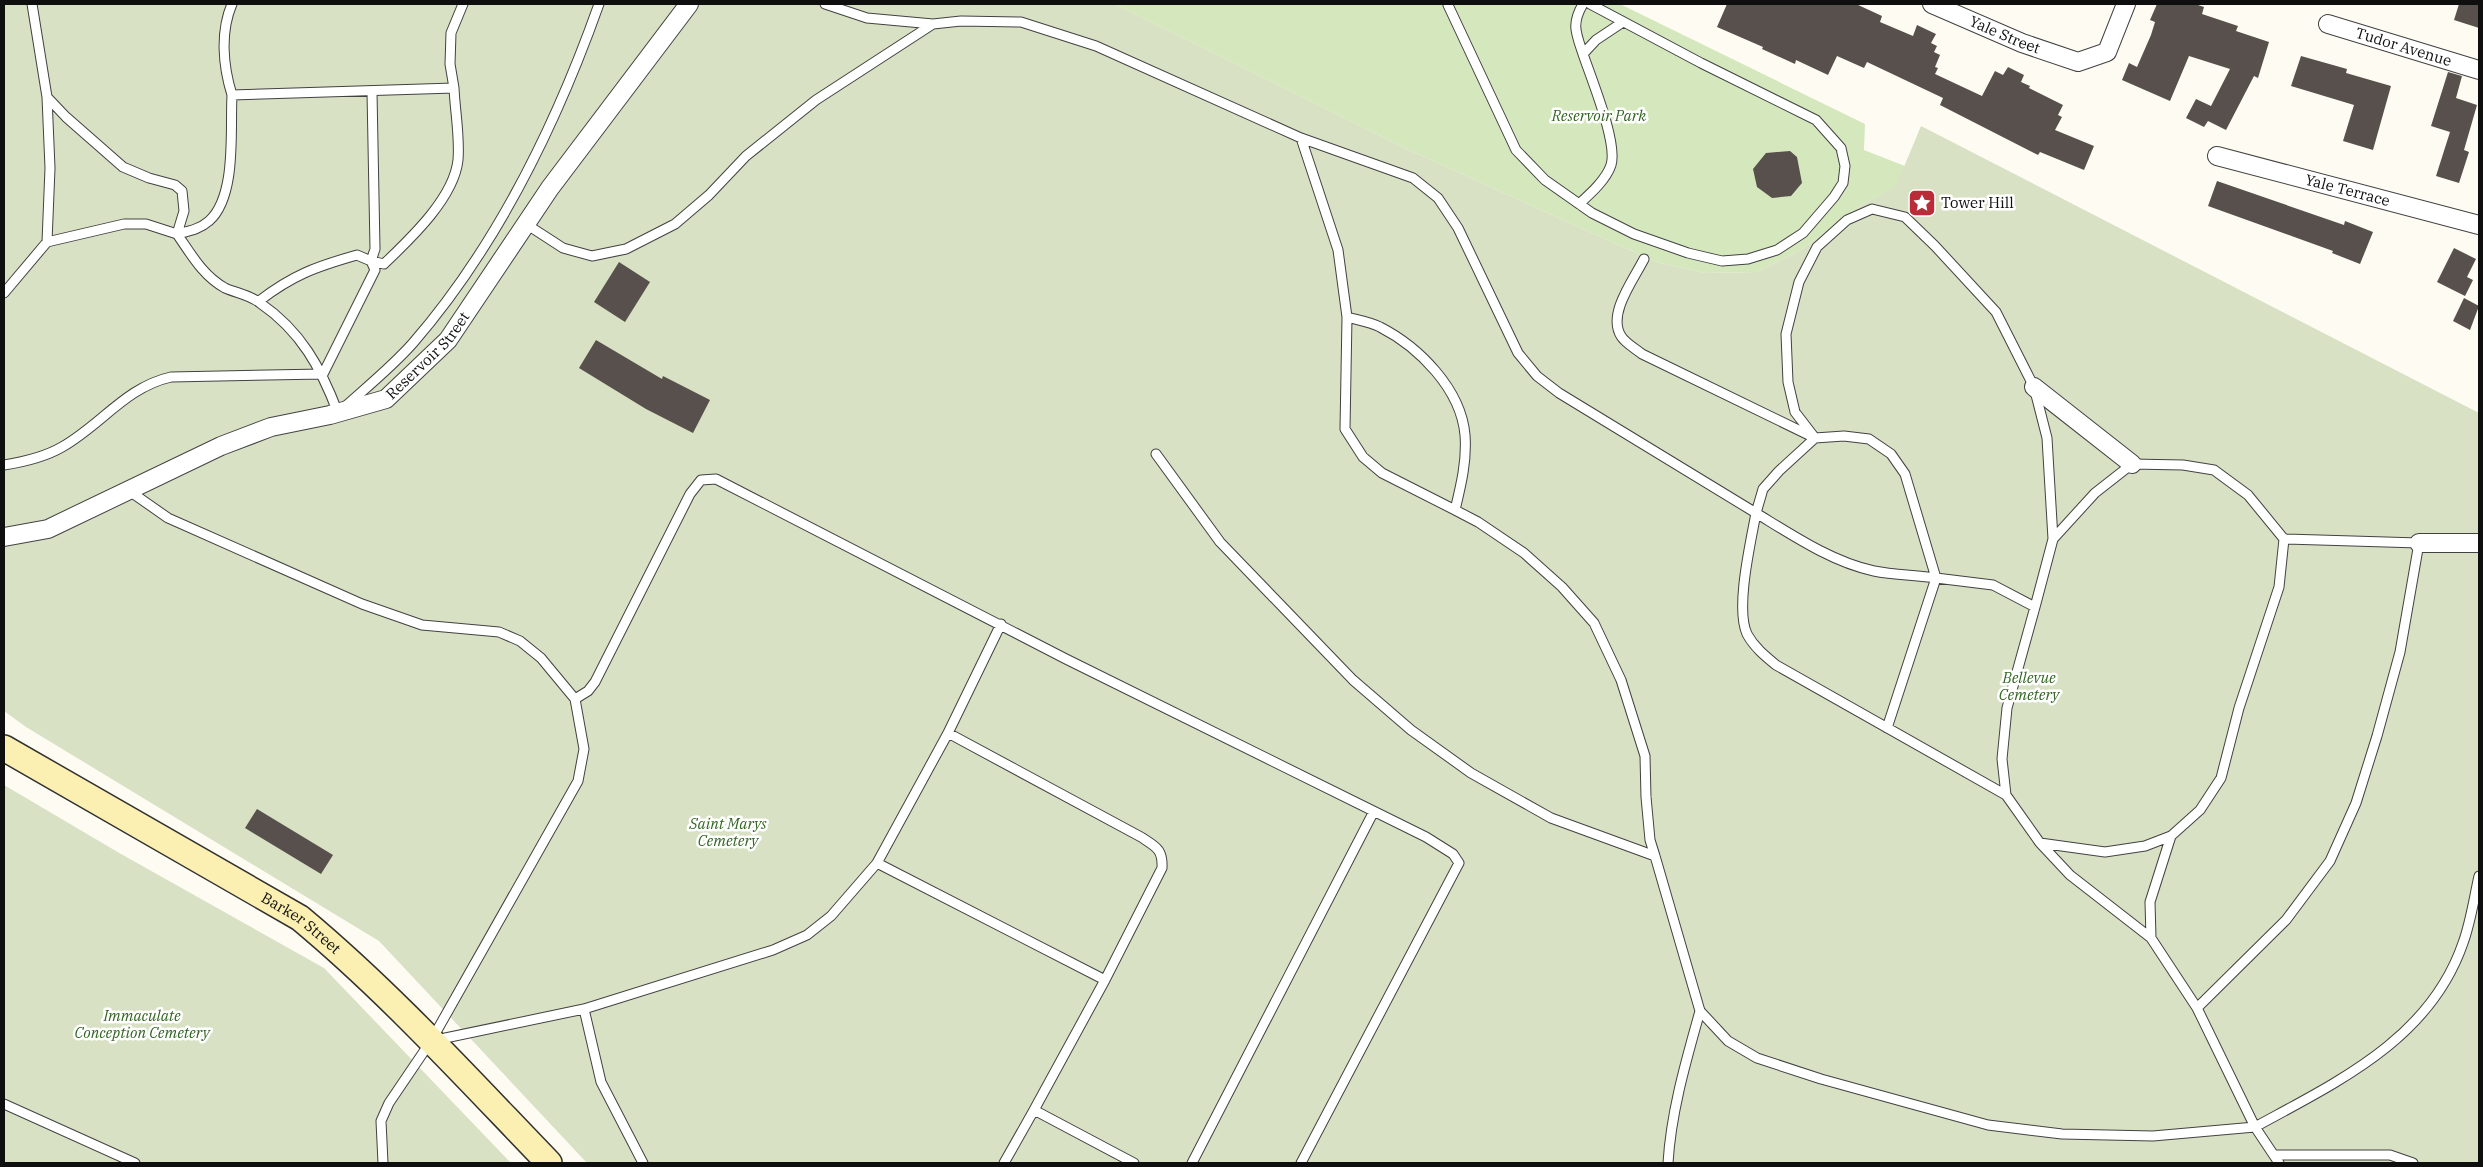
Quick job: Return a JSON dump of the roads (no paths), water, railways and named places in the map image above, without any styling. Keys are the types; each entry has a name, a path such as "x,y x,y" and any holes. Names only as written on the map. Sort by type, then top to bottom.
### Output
{"main road":[{"name":"Barker Street","path":"4,748 300,918 342,953 431,1041 549,1163"}],"street":[{"name":"Reservoir Street","path":"4,537 48,529 221,446 271,427 338,413 386,399 448,340 550,188 689,4"},
{"name":"Yale Street","path":"1932,4 2022,43 2078,62 2107,52 2126,4"},
{"name":"Tudor Avenue","path":"2328,24 2479,70"},
{"name":"Yale Terrace","path":"2217,156 2479,225"},
{"path":"2034,387 2132,464"},
{"path":"2419,543 2479,543"}],"lane":[{"path":"32,4 48,97 50,168 48,242"},
{"path":"4,293 48,242 124,224 146,224 178,234 195,230 210,221 222,205 228,183 232,95 226,75 224,43 232,4"},
{"path":"259,301 284,281 315,267 356,255 384,264 397,252 446,194 454,178 458,159 454,88 450,64 451,33 463,4"},
{"path":"48,97 66,118 123,167 149,178 174,185 182,191 184,211 178,234 202,270 224,287 259,301 284,321 323,374 338,413 411,345 434,317 516,195 577,66 599,4"},
{"path":"826,4 867,18 933,24 960,21 1021,22 1087,43 1301,138 1413,178 1438,198 1458,228 1518,353 1537,376 1559,393 1795,537 1839,559 1874,571 1993,585 2035,607"},
{"path":"1579,204 1595,189 1611,166 1612,144 1577,34 1575,17 1583,4"},
{"path":"1448,5 1516,150 1545,180 1592,213 1634,234 1688,253 1722,261 1748,259 1777,250 1803,232 1843,183 1845,166 1841,148 1816,120 1590,4"},
{"path":"1583,54 1596,40 1623,22"},
{"path":"526,224 562,248 592,256 626,249 675,224 709,195 746,156 816,100 933,24"},
{"path":"232,95 454,88"},
{"path":"323,374 375,270 371,261 375,249 372,92"},
{"path":"1301,138 1338,250 1347,317 1345,428 1363,457 1382,473 1478,522 1524,552 1562,587 1594,623 1621,680 1645,756 1650,840 1700,1012 1728,1041 1757,1058 1821,1079 1988,1125 2062,1134 2153,1136 2255,1127 2338,1081 2392,1045 2419,1020 2442,987 2463,943 2479,876"},
{"path":"1815,438 1795,412 1788,382 1786,334 1800,282 1817,247 1847,220 1872,210 1905,218 1996,312 2034,387 2047,438 2053,539 2007,708 2002,759 2006,795"},
{"path":"1644,259 1620,306 1616,327 1622,338 1642,354 1815,438 1844,436 1869,439 1890,454 1905,474 1936,578 1887,728"},
{"path":"1347,317 1379,327 1413,348 1434,367 1457,406 1465,433 1465,466 1455,510"},
{"path":"4,465 23,462 62,447 127,396 154,380 171,376 323,374"},
{"path":"1815,438 1779,471 1763,489 1756,513 1747,563 1743,604 1746,632 1758,650 1776,665 2006,795 2040,843 2070,875 2151,938 2197,1008 2255,1127 2277,1159 2390,1156 2413,1163"},
{"path":"1156,454 1220,542 1353,680 1411,730 1471,773 1551,818 1655,856"},
{"path":"2040,843 2105,852 2145,846 2171,836 2200,810 2221,778 2239,708 2279,587 2284,539 2248,495 2214,470 2184,465 2132,464 2095,493 2053,539"},
{"path":"575,699 588,691 595,682 690,494 700,480 716,479 1001,624 1075,664 1426,838 1453,854 1459,862 1301,1163"},
{"path":"128,490 168,518 362,604 422,625 499,632 520,641 540,658 575,699 584,749 578,781 431,1041 389,1102 381,1121 383,1163"},
{"path":"2197,1008 2286,920 2330,861 2356,803 2380,726 2400,652 2419,543 2284,539"},
{"path":"431,1041 584,1008 764,953 807,935 831,916 877,863 948,734 1001,624"},
{"path":"948,734 1141,837 1155,846 1162,856 1162,868 1105,980 1004,1163"},
{"path":"1192,1163 1373,813"},
{"path":"2151,938 2150,902 2171,836"},
{"path":"877,863 1105,980"},
{"path":"584,1008 601,1082 643,1163"},
{"path":"1668,1163 1669,1141 1681,1080 1700,1012"},
{"path":"4,1104 135,1163"},
{"path":"1034,1110 1134,1163"}],"place":[{"name":"Tower Hill","path":"1922,203"}],"park label":[{"name":"Reservoir Park","path":"1599,116"},
{"name":"Bellevue Cemetery","path":"2029,686"},
{"name":"Saint Marys Cemetery","path":"728,832"},
{"name":"Immaculate Conception Cemetery","path":"142,1024"}]}
